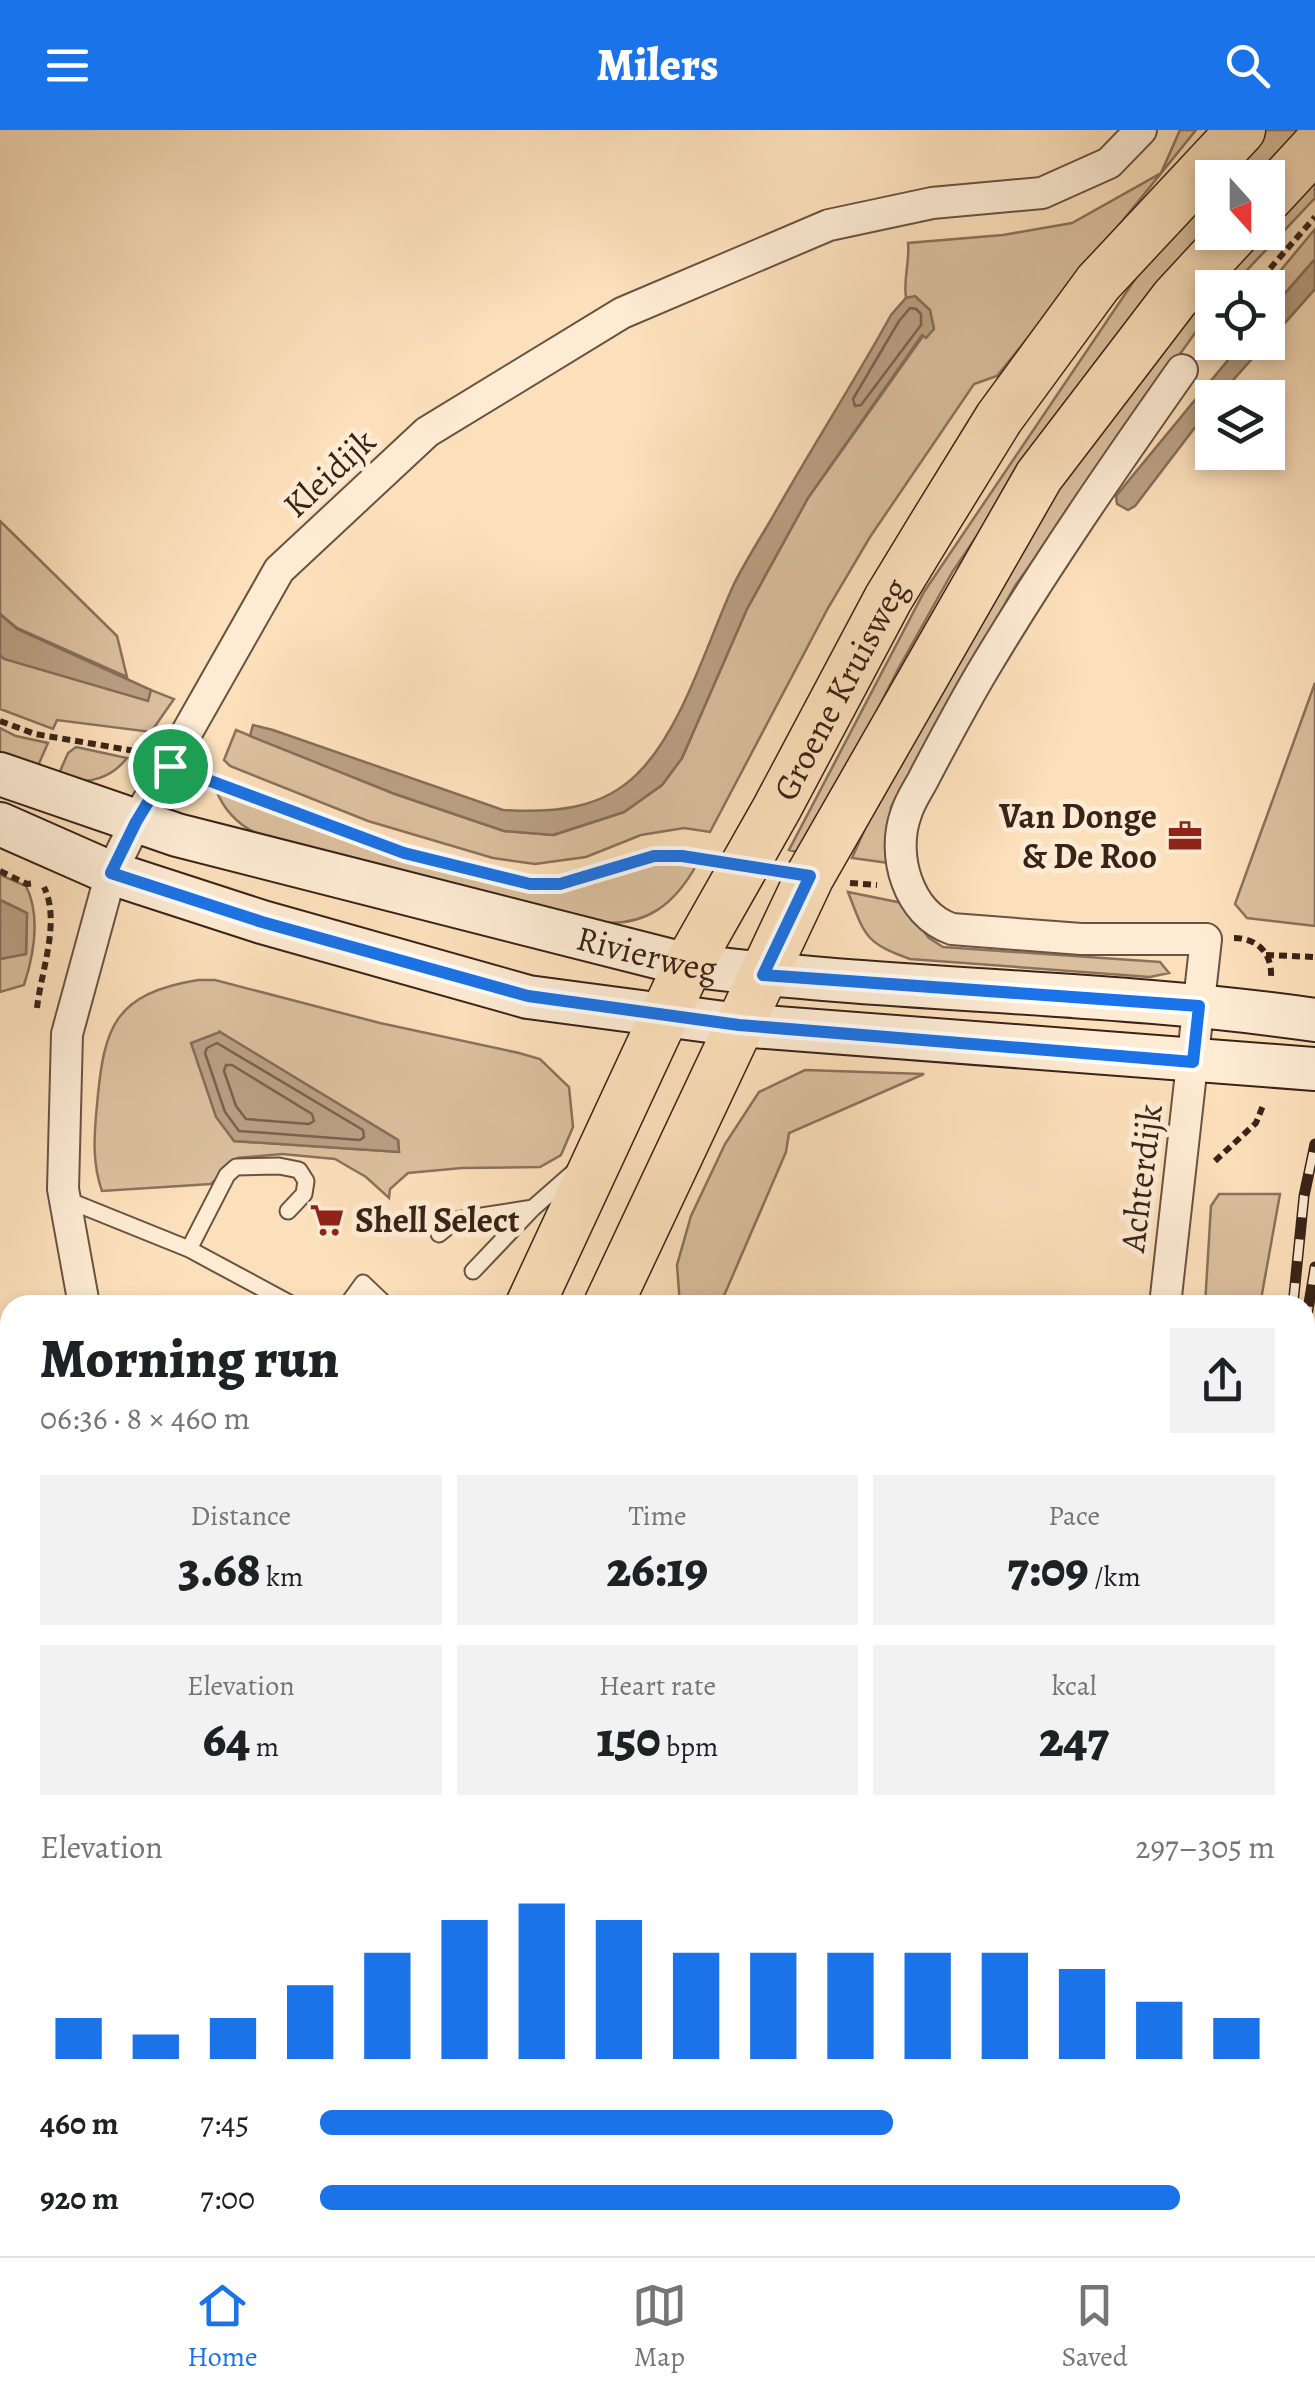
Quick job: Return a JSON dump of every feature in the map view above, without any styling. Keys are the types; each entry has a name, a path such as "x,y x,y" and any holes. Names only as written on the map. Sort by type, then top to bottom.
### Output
{"main road":[{"name":"Groene Kruisweg","path":"535,1295 688,965 888,599 999,418 1098,283 1241,130"},
{"path":"1285,180 1315,147"},
{"name":"Groene Kruisweg","path":"613,1295 810,876 1038,476 1175,298 1219,250"},
{"name":"Rivierweg","path":"0,774 136,822 312,872 688,965 763,975 1199,1006 1315,1020"},
{"name":"Rivierweg","path":"0,824 111,873 262,922 528,996 739,1025 1315,1069"}],"street":[{"name":"Kleidijk","path":"82,1295 64,1199 67,1034 111,873 279,570 428,432 622,313 828,225 932,204 1042,193 1109,163 1141,130"},
{"path":"1182,370 1038,579 957,713 905,816 902,868 908,887 938,925 952,929 1049,938 1206,939"},
{"name":"Achterdijk","path":"1165,1295 1206,939"}],"lane":[{"path":"473,1270 533,1208 607,1142"},
{"path":"189,1249 236,1167 279,1166 299,1170 306,1181 304,1194 288,1212"},
{"path":"64,1199 255,1275 280,1295"},
{"path":"440,1234 456,1220 533,1208"},
{"path":"355,1295 363,1284 380,1295"}],"path":[{"path":"1269,270 1315,218"},
{"path":"0,721 35,734 137,750 170,766 386,846"},
{"name":"Rivierweg","path":"530,884 560,884 654,856 745,865"},
{"path":"810,876 908,887"},
{"path":"1206,939 1248,938 1266,954 1272,966 1271,1014"},
{"path":"1266,954 1315,957"},
{"name":"Achterdijk","path":"1210,1172 1216,1160 1256,1122 1264,1107 1265,1066"}],"shaded area":[{"path":"1180,130 1196,130 997,376 974,384 870,537 828,608 710,832 684,828 641,835 586,857 535,864 493,858 368,821 230,766 224,760 236,730 395,794 504,831 554,835 624,812 662,785 682,758 747,609 808,498 931,325 915,297 906,298 908,243 1003,235 1072,223 1161,173"},
{"path":"1262,130 1308,130 1279,160 1234,160"},
{"path":"1315,178 1315,198 1285,230 1285,211"},
{"path":"1195,202 1197,250 1045,436 953,571 897,671 805,854 789,850 924,592 1165,235"},
{"path":"1315,229 1315,259 1285,293 1285,270 1281,270"},
{"path":"1249,250 1266,250 1247,270 1231,270"},
{"path":"1195,312 1195,333 1015,586 891,807 889,863 852,858 898,755 1056,488"},
{"path":"0,521 117,636 127,677 17,628 0,614"},
{"path":"0,656 147,700 151,690 174,699 151,732 57,720 53,729 0,709"},
{"path":"1315,683 1315,926 1247,918 1235,904"},
{"path":"0,728 48,743 33,777 0,762"},
{"path":"76,747 127,758 112,772 96,779 57,778 68,753"},
{"path":"216,790 379,849 512,887 559,889 658,863 697,864 679,891 658,910 631,921 600,922 256,833 232,816"},
{"path":"0,875 26,886 35,922 24,985 0,992 0,959 26,954 27,913 0,900"},
{"path":"848,892 902,903 929,938 943,947 1160,962 1169,973 1150,977 910,959 868,936"},
{"path":"215,980 540,1059 569,1087 573,1127 561,1155 540,1167 408,1173 390,1189 389,1198 366,1177 335,1159 282,1154 238,1158 211,1184 102,1191 95,1159 95,1127 110,1034 131,1005 170,986","holes":["220,1032 398,1140 399,1152 234,1141"]},
{"path":"805,1070 924,1074 789,1133 786,1152 724,1295 679,1295 677,1265 691,1216 725,1144 759,1092"},
{"path":"1219,1194 1280,1194 1262,1295 1206,1295 1211,1206"}],"water":[{"path":"1315,259 1315,289 1285,323 1285,293"},
{"path":"915,296 930,310 934,329 926,338 922,335 808,498 747,609 682,758 662,785 624,812 553,835 504,831 395,794 250,736 253,725 273,730 503,810 558,809 609,795 638,773 668,733 743,568 891,315 906,298"},
{"path":"1228,360 1251,360 1233,380 1212,380"},
{"path":"1195,400 1195,427 1135,506 1128,510 1117,504 1116,496"},
{"path":"0,614 17,629 151,690 148,701 4,659 0,655"},
{"path":"0,900 27,913 26,954 0,959"},
{"path":"220,1032 398,1140 399,1152 234,1141 216,1117 191,1043"}],"railway":[{"path":"1294,1295 1304,1196 1315,1144"},
{"path":"1310,1295 1315,1267"}],"place":[{"name":"Van Donge & De Roo","path":"1185,836"},
{"name":"Shell Select","path":"327,1220"}],"route":[{"path":"170,766 404,853 530,884 560,884 654,856 682,856 810,876 763,975 1199,1006 1193,1062 666,1017 528,996 262,922 111,873 170,766"}]}
